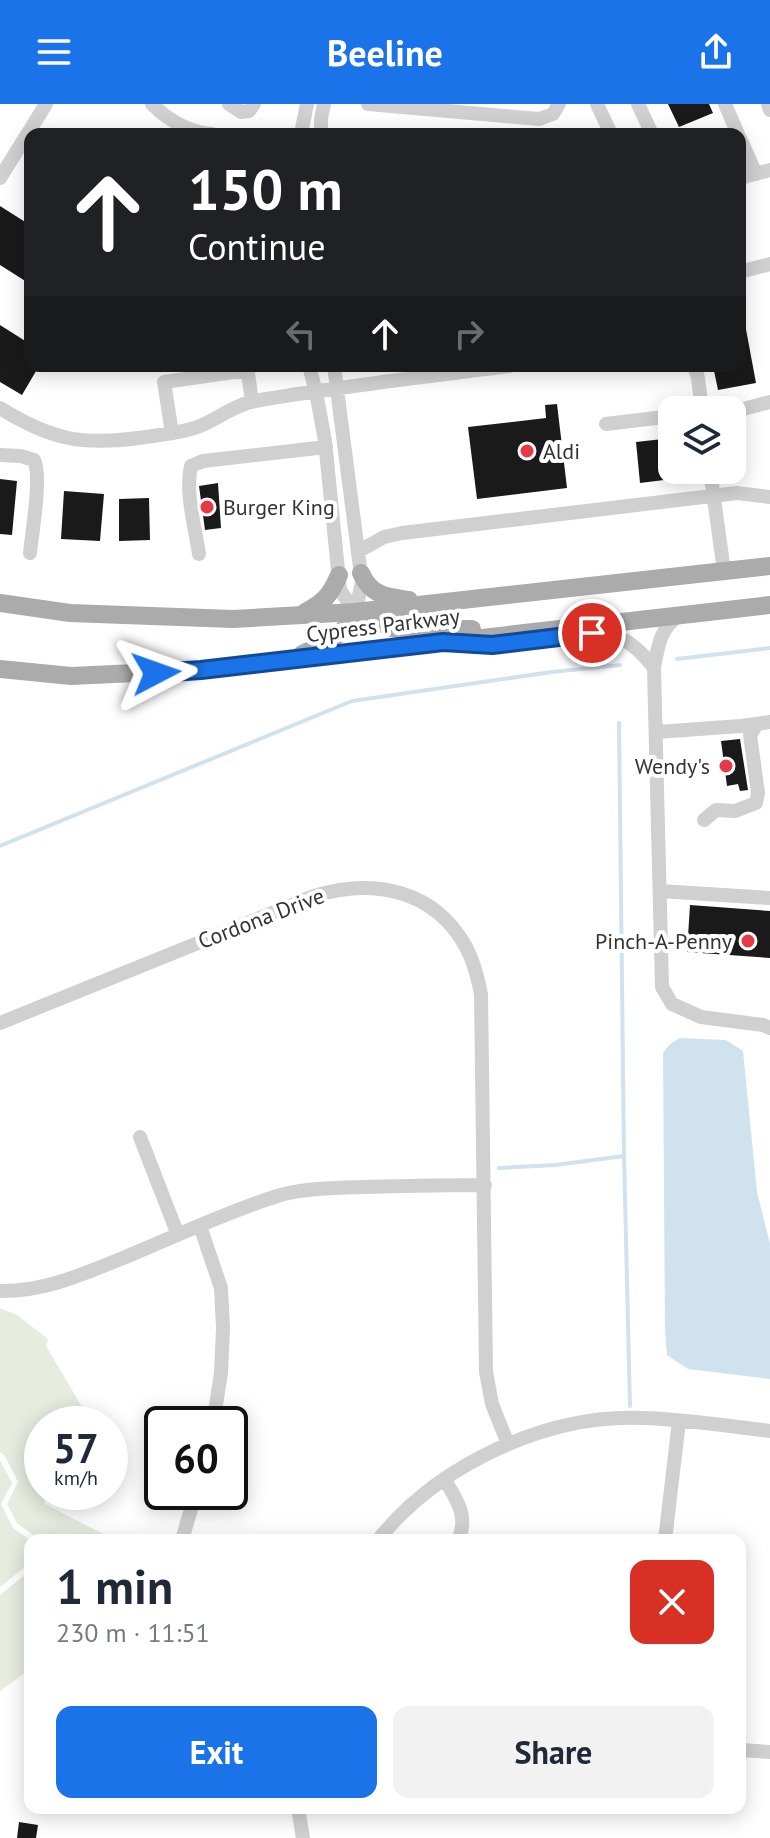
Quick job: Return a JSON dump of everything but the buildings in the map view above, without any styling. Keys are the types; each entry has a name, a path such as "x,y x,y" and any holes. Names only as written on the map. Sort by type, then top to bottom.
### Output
{"main road":[{"name":"Cypress Parkway","path":"0,603 70,613 233,619 355,612 770,566"},
{"path":"361,573 365,584 377,594 428,604"},
{"path":"301,615 323,603 339,575"},
{"name":"Cypress Parkway","path":"0,669 71,676 201,670 770,605"},
{"path":"289,660 337,637 348,627 355,612 392,628 470,628 489,637"}],"street":[{"path":"31,128 46,104"},
{"path":"152,104 185,128"},
{"path":"229,104 241,112 249,111 254,104"},
{"path":"302,128 307,104"},
{"path":"321,128 324,104"},
{"path":"368,104 504,110 539,119 553,114 559,104"},
{"path":"597,104 608,128"},
{"path":"638,104 649,128"},
{"path":"725,104 736,128"},
{"path":"768,104 770,110"},
{"path":"0,178 24,139"},
{"path":"746,146 763,172"},
{"path":"746,270 770,264"},
{"path":"172,433 164,382 224,372"},
{"path":"248,372 252,402"},
{"path":"311,372 326,447 340,590 355,612"},
{"path":"335,372 362,583 355,612"},
{"path":"0,408 39,430 73,440 111,442 201,426 236,406 252,402 463,372"},
{"path":"696,372 700,396"},
{"path":"746,408 770,402"},
{"path":"606,424 658,418"},
{"path":"199,554 190,498 191,466 203,461 326,447"},
{"path":"0,455 21,456 34,460 37,465 30,553"},
{"path":"712,484 724,571"},
{"path":"359,551 384,537 402,533 744,493 770,497"},
{"path":"680,615 670,622 662,635 654,668 662,987 672,1004 701,1017 766,1026 770,1010"},
{"path":"443,642 492,645 592,633 615,635 632,643 654,668"},
{"path":"657,732 764,723"},
{"path":"704,820 716,810 735,811 756,803 758,793 750,735 764,723"},
{"name":"Cordona Drive","path":"0,1023 334,890 379,888 397,892 428,907 457,934 467,948 477,976 482,1013 486,1372 492,1404 508,1444"},
{"path":"660,891 770,898"},
{"path":"140,1137 178,1235"},
{"path":"0,1291 19,1291 62,1282 279,1195 307,1190 485,1185"},
{"path":"200,1226 221,1288 223,1328 216,1406"},
{"path":"386,1534 413,1503 445,1480 475,1460 535,1434 606,1419 641,1418 770,1431"},
{"path":"666,1534 679,1421"},
{"path":"445,1480 462,1513 460,1534"},
{"path":"184,1534 191,1510"},
{"path":"746,1750 770,1752"},
{"path":"299,1814 303,1838"}],"shaded area":[{"path":"0,1308 17,1315 48,1339 46,1346 81,1406 24,1406 24,1510 57,1510 103,1534 32,1534 17,1523 7,1504 18,1482 0,1452"},
{"path":"0,1460 12,1483 1,1504 13,1528 24,1536 24,1568 0,1587"},
{"path":"24,1576 24,1673 0,1691 0,1595"}],"water":[{"path":"679,1038 726,1040 743,1051 757,1192 770,1244 770,1379 688,1369 667,1355 663,1053"}],"waterway":[{"path":"677,659 770,648"},
{"path":"0,846 352,701 620,665"},
{"path":"619,723 630,1406"},
{"path":"499,1168 624,1156"}],"place":[{"name":"Aldi","path":"527,451"},
{"name":"Burger King","path":"207,507"},
{"name":"Wendy's","path":"726,766"},
{"name":"Pinch-A-Penny","path":"748,941"}],"route":[{"path":"156,673 443,642 492,645 592,633"}]}
